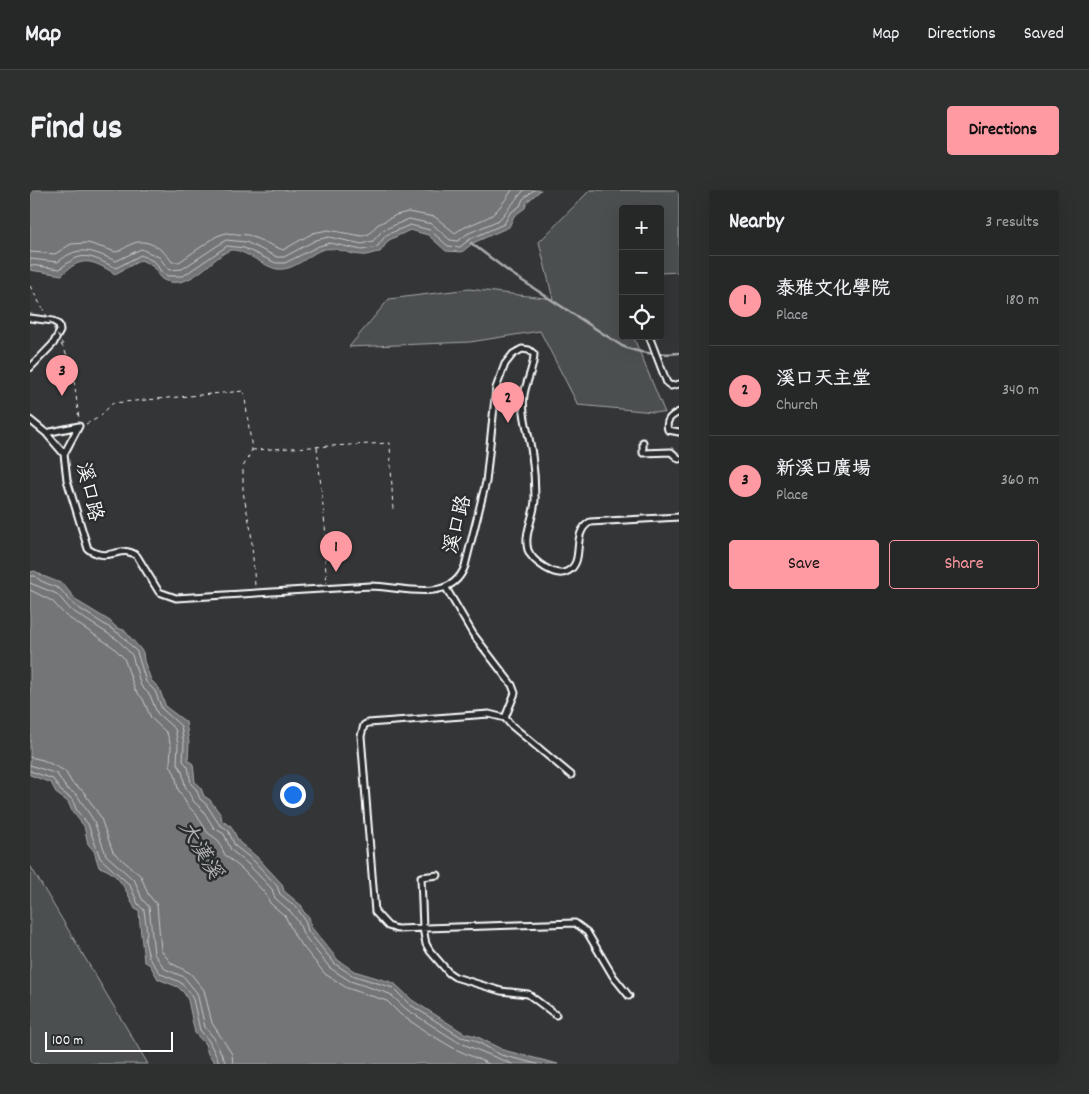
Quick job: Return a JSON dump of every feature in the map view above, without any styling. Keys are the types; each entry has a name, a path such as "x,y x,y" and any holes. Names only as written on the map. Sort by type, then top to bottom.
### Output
{"lane":[{"path":"30,318 54,321 59,325 60,331 53,344 30,368"},
{"path":"651,340 667,383 671,386 679,384"},
{"name":"溪口路","path":"30,420 46,433 64,454 67,480 88,549 97,555 107,556 124,551 132,552 137,556 158,592 167,597 370,586 391,586 427,591 446,588 461,577 465,566 486,482 496,388 505,364 513,354 522,350 529,350 534,354 534,362 524,396 533,456 536,499 527,544 529,552 537,561 552,571 568,572 577,557 579,533 583,526 590,522 679,517"},
{"path":"679,412 668,420 666,425 668,430 679,432"},
{"path":"46,433 79,426"},
{"path":"64,454 79,426"},
{"path":"643,442 643,453 671,452 679,458"},
{"path":"446,588 473,634 512,685 514,694 506,718"},
{"path":"571,775 506,718 489,714 368,723 362,729 375,912 388,926 397,929 575,923 588,932 613,976 629,996"},
{"path":"438,875 421,877 423,928 430,951 449,973 472,983 501,991 528,994 556,1015"}],"path":[{"path":"30,286 72,364 79,426 98,418 113,402 244,391 252,450 243,467 242,478 252,540 256,593"},
{"path":"252,450 390,443 393,511"},
{"path":"317,446 327,546 325,561 327,588"}],"shaded area":[{"path":"590,190 679,190 679,272 664,273 664,205 619,205 619,340 635,340 665,413 578,405 540,331 470,342 349,347 389,299 469,289 553,299 539,242"},
{"path":"31,867 148,1064 30,1064"}],"water":[{"path":"30,190 541,190 527,202 525,208 514,216 509,227 473,243 462,252 446,251 428,235 410,230 389,240 380,252 357,255 336,249 326,249 289,268 283,269 272,267 238,251 228,251 192,277 184,281 175,282 163,280 151,265 141,260 115,274 100,265 87,262 75,264 62,275 30,270"},
{"name":"大漢溪","path":"35,571 63,584 77,601 110,621 117,628 124,630 143,652 144,661 151,680 159,688 166,707 186,722 189,743 188,760 193,764 195,782 200,786 204,796 210,800 221,815 222,821 231,826 239,842 257,857 282,884 284,891 302,906 303,911 309,917 312,928 338,960 354,971 394,983 412,1000 464,1033 476,1036 503,1050 558,1064 216,1064 208,1054 205,1044 195,1033 188,1000 184,993 178,987 158,979 150,965 144,961 139,910 135,909 117,878 112,873 99,867 94,851 88,844 84,826 72,811 68,802 57,794 51,783 30,775 30,572"}],"waterway":[{"path":"471,243 512,274 622,346 650,353 679,353"}],"place":[{"name":"新溪口廣場","path":"62,396"},
{"name":"溪口天主堂","path":"508,423"},
{"name":"泰雅文化學院","path":"336,572"}]}
